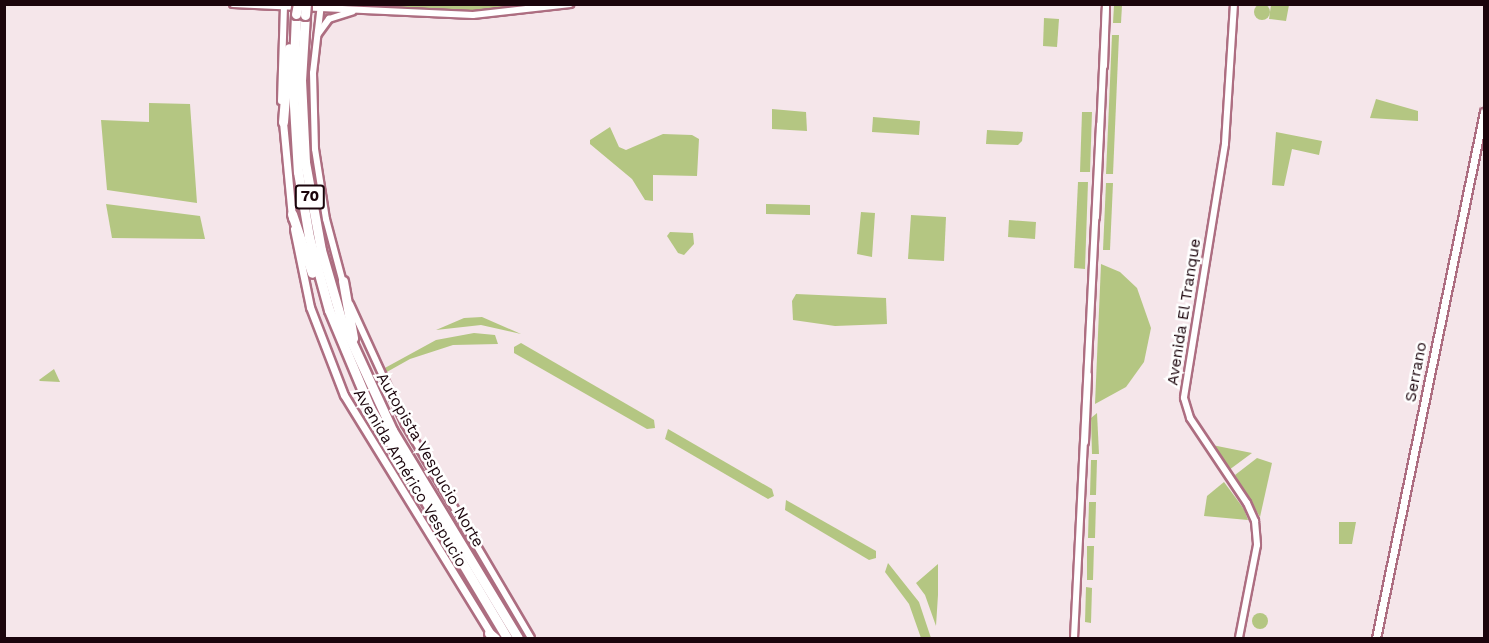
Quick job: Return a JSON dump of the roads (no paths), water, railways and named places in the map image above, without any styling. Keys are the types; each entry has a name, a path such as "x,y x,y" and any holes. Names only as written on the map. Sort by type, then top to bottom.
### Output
{"highway":[{"name":"Autopista Vespucio Norte","path":"306,4 299,13 293,89 298,172 309,237 329,310 375,418 507,639"},
{"name":"Autopista Vespucio Norte","path":"299,13 301,94 309,188 327,275 362,372 419,477 519,639"},
{"path":"284,122 287,61 299,13"},
{"path":"292,214 315,284 329,310"},
{"path":"343,281 362,372"}],"main road":[{"name":"Serrano","path":"1376,639 1485,112"},
{"name":"Avenida Américo Vespucio","path":"284,122 292,214 310,307 344,395 492,637"}],"street":[{"path":"233,4 321,6 479,15 570,4"},
{"name":"Avenida El Tranque","path":"1234,4 1225,144 1184,398 1190,418 1248,503 1255,521 1257,540 1239,639"},
{"path":"1074,639 1084,445 1088,423 1087,370 1103,69 1107,51 1106,5"},
{"name":"Avenida Américo Vespucio","path":"284,6 280,60 284,122"},
{"name":"Avenida Américo Vespucio","path":"321,6 312,93 317,167 343,281 399,411 531,639"},
{"path":"316,37 333,17 363,9"}]}
